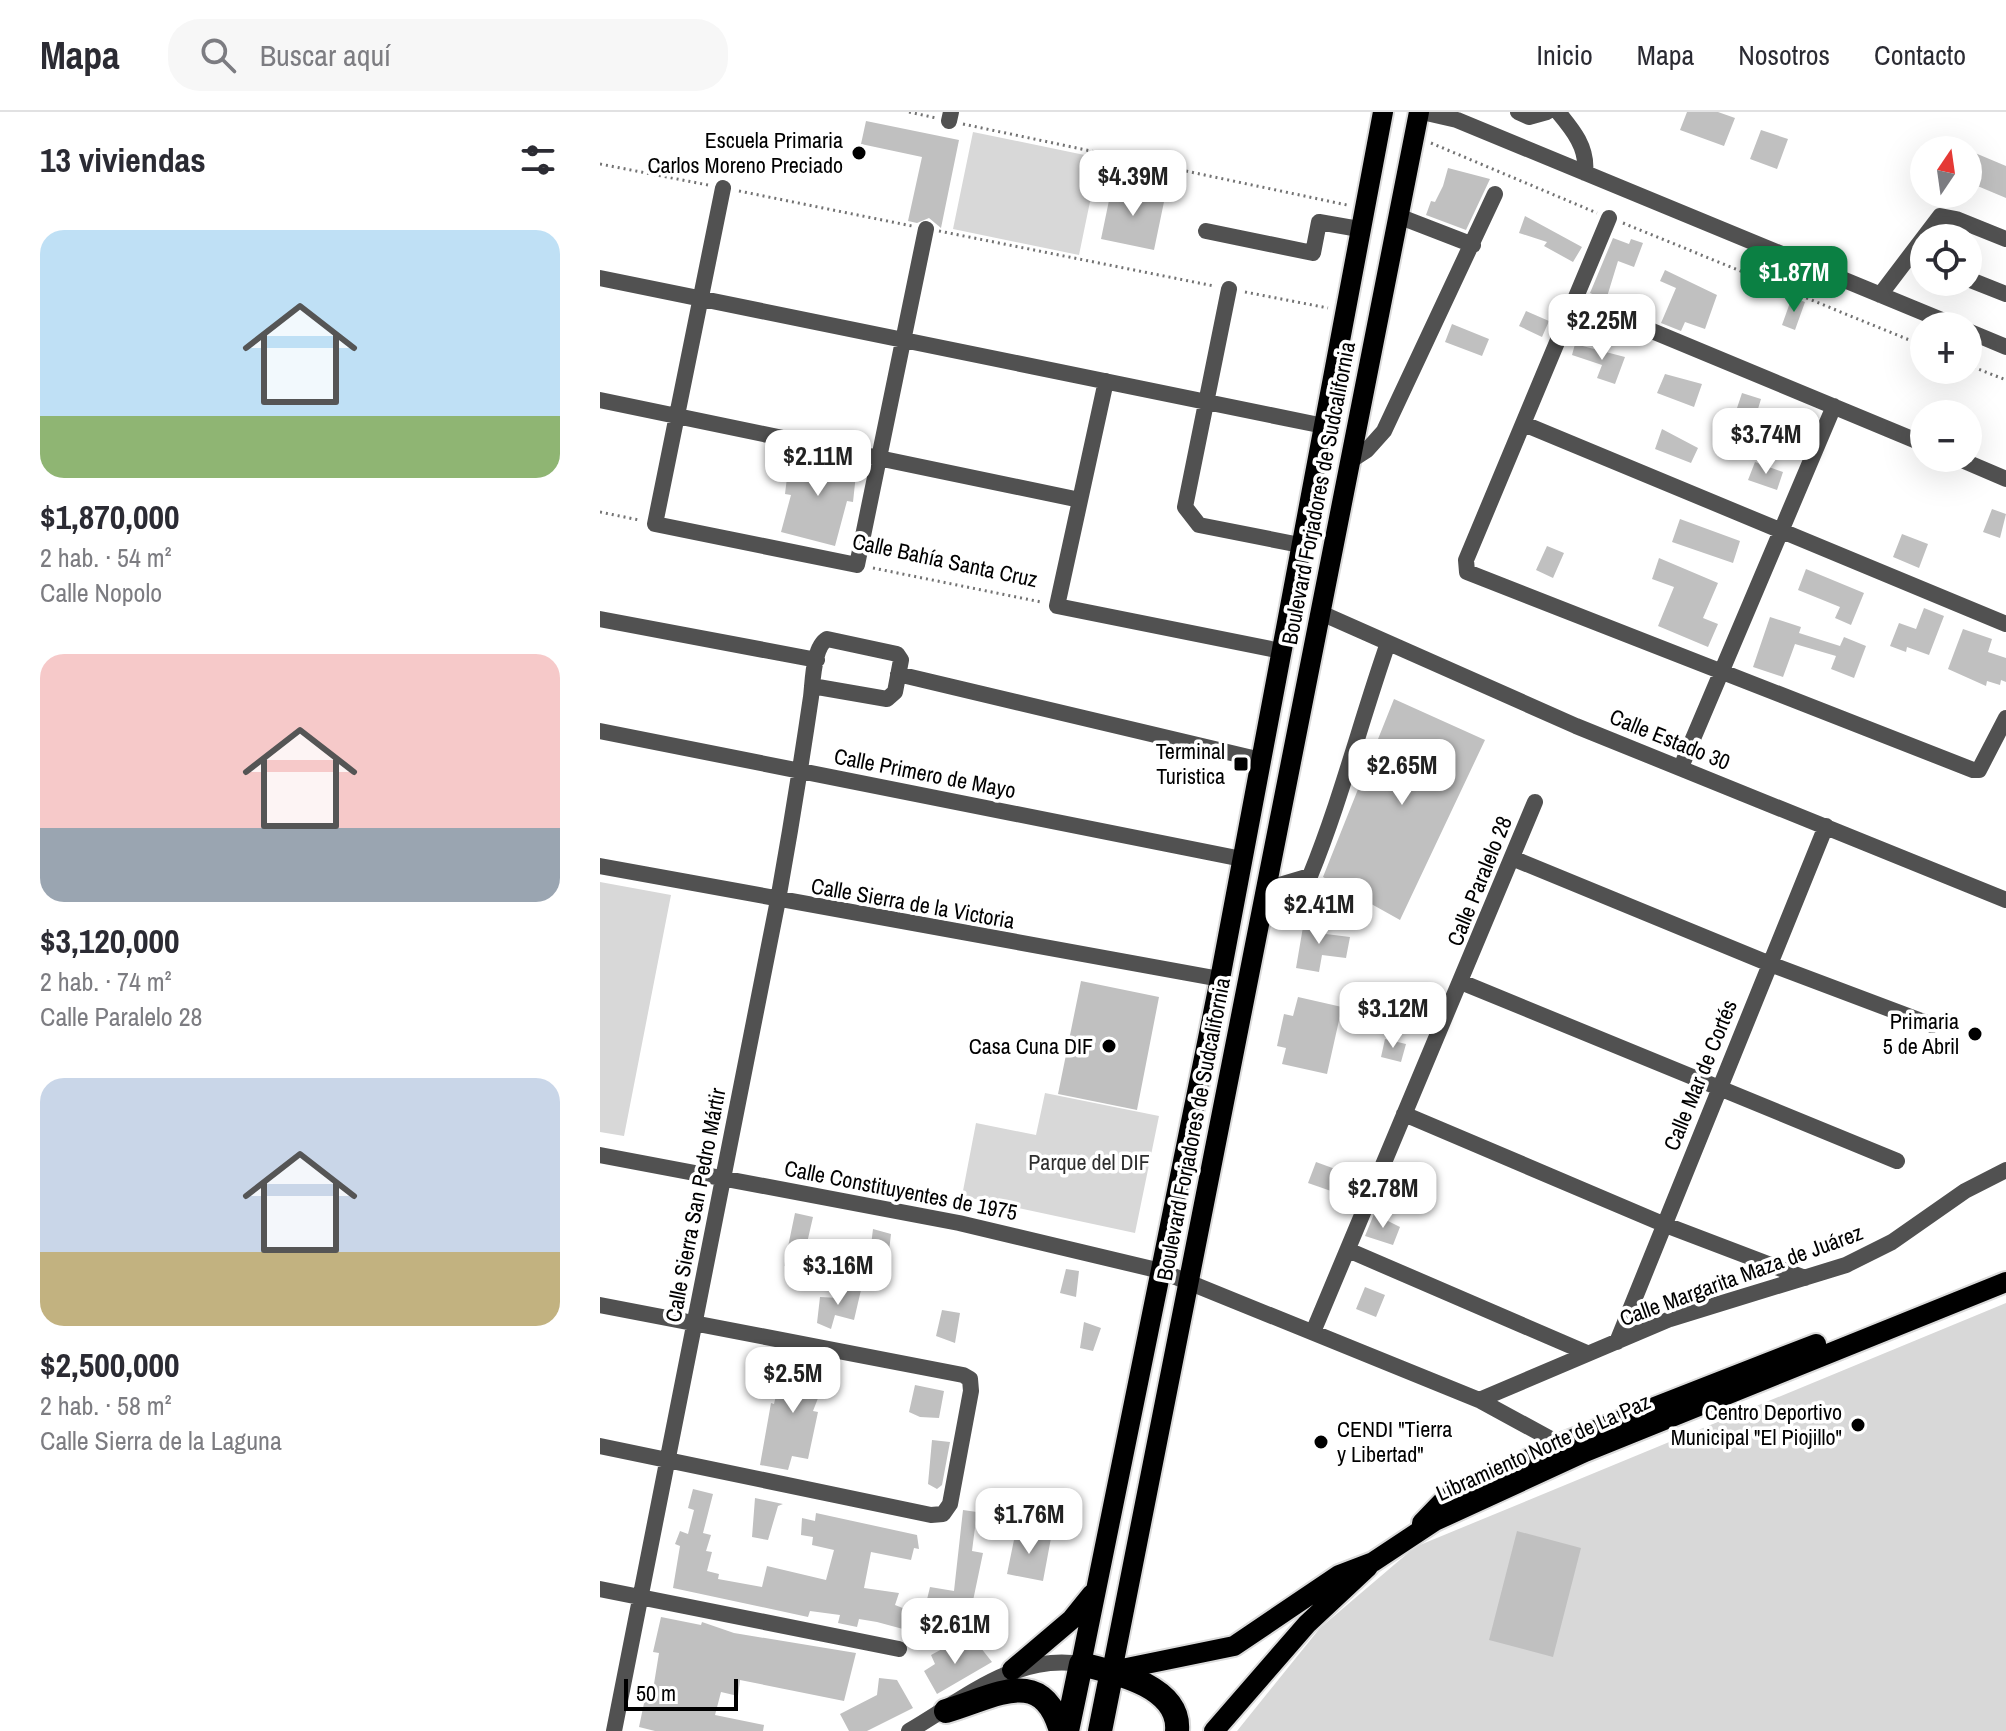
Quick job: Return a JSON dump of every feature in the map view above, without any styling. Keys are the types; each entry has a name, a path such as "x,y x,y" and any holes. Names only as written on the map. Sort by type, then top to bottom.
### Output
{"highway":[{"path":"1081,1664 1112,1671 1155,1692 1174,1712 1177,1731"},
{"name":"Boulevard Forjadores de Sudcalifornia","path":"1064,1731 1081,1664"},
{"name":"Boulevard Forjadores de Sudcalifornia","path":"1100,1731 1112,1671"},
{"path":"946,1711 1015,1690 1032,1690 1054,1708 1064,1731"}],"main road":[{"name":"Boulevard Forjadores de Sudcalifornia","path":"1081,1664 1220,979 1360,219 1383,112"},
{"name":"Boulevard Forjadores de Sudcalifornia","path":"1112,1671 1420,112"},
{"name":"Libramiento Norte de La Paz","path":"1214,1731 1307,1624 1373,1562 1435,1521 1585,1452 2006,1282"},
{"path":"1412,1536 1446,1498 1560,1444 1838,1336 1874,1335"},
{"name":"Libramiento Norte de La Paz","path":"1112,1671 1234,1646 1339,1575 1373,1562"},
{"path":"1012,1670 1071,1620 1095,1591"}],"street":[{"path":"1420,112 1457,120 1922,312"},
{"path":"1518,112 1529,117 1547,112"},
{"path":"1558,112 1573,127 1587,160 1585,173"},
{"path":"655,524 723,188"},
{"path":"1350,461 1367,450 1384,431 1495,194"},
{"path":"1398,216 1473,245"},
{"path":"1932,224 1940,216 1968,224"},
{"path":"1609,218 1465,566 1467,572 1721,674 1979,770 2006,718"},
{"path":"1206,231 1313,253 1319,222 1360,219"},
{"path":"857,565 926,229"},
{"path":"1982,229 2006,239"},
{"path":"1880,295 1910,264"},
{"path":"600,278 1324,426"},
{"path":"1982,285 2006,294"},
{"path":"1229,289 1185,507 1199,525 1300,545"},
{"path":"1575,299 1910,438"},
{"path":"1982,337 2006,347"},
{"path":"1057,606 1106,381"},
{"path":"600,400 1080,500"},
{"path":"1681,767 1834,406"},
{"path":"1524,424 2006,624"},
{"path":"1982,469 2006,479"},
{"name":"Calle Bahía Santa Cruz","path":"655,524 857,565"},
{"name":"Calle Bahía Santa Cruz","path":"1057,606 1281,651"},
{"name":"Calle Estado 30","path":"1321,613 1576,726 2006,900"},
{"path":"600,619 817,660 820,646 827,639 897,654 901,660 895,692 887,699 812,686"},
{"path":"1266,889 1310,876 1329,828 1388,643"},
{"name":"Calle Sierra San Pedro Mártir","path":"614,1731 778,900 817,660"},
{"path":"898,674 1261,760"},
{"name":"Calle Primero de Mayo","path":"600,731 1242,859"},
{"name":"Calle Paralelo 28","path":"1313,1332 1535,802"},
{"name":"Calle Mar de Cortés","path":"1617,1342 1826,826"},
{"path":"1512,858 1770,964 1932,1025"},
{"name":"Calle Sierra de la Victoria","path":"600,866 1220,979"},
{"path":"1461,982 1897,1161"},
{"path":"1404,1114 1663,1224 1805,1278"},
{"name":"Calle Constituyentes de 1975","path":"600,1155 959,1223 1161,1271 1191,1281"},
{"name":"Calle Margarita Maza de Juárez","path":"1479,1400 1587,1353 1724,1300 1846,1265 1892,1242 1965,1191 2006,1170"},
{"path":"1348,1250 1587,1353"},
{"path":"1191,1281 1479,1400 1560,1444"},
{"path":"600,1305 842,1350 970,1379 971,1391 950,1504 943,1514 931,1515 600,1446"},
{"path":"600,1589 899,1649"},
{"path":"909,1731 1012,1670 1058,1660 1081,1664"}],"path":[{"path":"909,112 950,116 1360,219"},
{"path":"1416,137 1910,340"},
{"path":"600,164 1344,311"},
{"path":"1982,371 2006,380"},
{"path":"600,512 655,524"},
{"name":"Calle Bahía Santa Cruz","path":"857,565 1057,606"}],"green space":[{"path":"973,132 1099,158 1079,255 953,229"},
{"path":"600,882 671,895 624,1136 600,1132"},
{"name":"Parque del DIF","path":"1045,1093 1159,1116 1135,1233 962,1196 976,1123 1036,1135"},
{"name":"Centro Deportivo Municipal \"El Piojillo\"","path":"2006,1303 2006,1731 1237,1731 1320,1628 1415,1547"}],"building":[{"path":"1687,112 1718,112 1735,118 1724,146 1680,130"},
{"path":"866,121 959,140 941,228 929,218 917,223 908,221 922,157 861,144"},
{"path":"1761,130 1788,139 1777,169 1750,159"},
{"path":"1982,156 2006,166 2006,198 1982,188"},
{"path":"1448,168 1490,179 1466,230 1426,215 1431,201 1435,202 1443,186"},
{"path":"1112,186 1165,197 1154,250 1101,239"},
{"path":"1525,216 1582,247 1573,262 1544,246 1547,242 1519,233"},
{"path":"1613,238 1629,244 1631,239 1643,243 1634,267 1618,261 1606,300 1590,293"},
{"path":"1665,270 1717,295 1705,329 1685,322 1681,331 1661,323 1676,288 1660,281"},
{"path":"1792,297 1805,302 1795,330 1782,325"},
{"path":"1526,311 1549,321 1542,337 1519,326"},
{"path":"1452,324 1489,339 1482,356 1445,342"},
{"path":"1575,344 1625,357 1615,384 1597,378 1602,365 1572,355"},
{"path":"1665,374 1702,384 1694,407 1657,393"},
{"path":"1742,393 1761,399 1751,432 1731,426"},
{"path":"1662,429 1698,448 1691,463 1655,449"},
{"path":"807,454 857,465 853,502 847,501 835,546 781,532 791,495 785,494 789,461 806,463"},
{"path":"1755,462 1783,472 1777,490 1748,480"},
{"path":"1992,509 2006,514 2000,538 1983,532"},
{"path":"1680,519 1740,541 1733,563 1672,542"},
{"path":"1902,534 1928,544 1919,568 1893,557"},
{"path":"1547,546 1564,553 1553,578 1536,570"},
{"path":"1659,558 1718,583 1703,618 1718,624 1708,647 1658,626 1674,587 1652,579"},
{"path":"1806,569 1864,593 1851,625 1835,618 1840,607 1798,590"},
{"path":"1924,608 1944,616 1929,655 1907,647 1906,652 1890,646 1899,623 1916,629"},
{"path":"1770,617 1801,627 1799,633 1840,646 1844,637 1866,646 1854,678 1831,669 1836,656 1795,644 1783,677 1753,667"},
{"path":"1963,629 1992,639 1988,652 2006,658 2006,682 2001,680 2000,685 1987,681 1986,686 1948,669"},
{"path":"1394,699 1485,740 1400,920 1323,877"},
{"path":"1304,921 1327,925 1326,934 1350,937 1346,958 1322,955 1319,972 1296,968"},
{"name":"Casa Cuna DIF","path":"1081,981 1159,997 1137,1110 1058,1094"},
{"path":"1298,997 1342,1007 1327,1074 1282,1064 1286,1048 1277,1046 1284,1014 1293,1016"},
{"path":"1385,1039 1406,1044 1401,1062 1381,1057"},
{"path":"1316,1162 1338,1170 1331,1191 1308,1183"},
{"path":"795,1213 813,1217 801,1269 784,1266"},
{"path":"1374,1214 1400,1227 1393,1245 1365,1236"},
{"path":"873,1229 891,1234 885,1285 867,1278"},
{"path":"1066,1269 1079,1271 1076,1297 1060,1293"},
{"path":"842,1287 861,1290 854,1320 835,1315 831,1329 817,1323 820,1297 839,1298"},
{"path":"1365,1287 1385,1295 1376,1317 1356,1309"},
{"path":"942,1310 960,1313 955,1343 936,1336"},
{"path":"1084,1322 1101,1328 1093,1351 1080,1348"},
{"path":"784,1360 829,1370 813,1411 818,1412 808,1459 792,1456 788,1470 760,1465 771,1403 774,1404"},
{"path":"915,1385 944,1391 939,1418 920,1417 909,1412"},
{"path":"932,1440 950,1442 942,1485 937,1489 928,1484"},
{"path":"693,1489 713,1494 703,1533 711,1535 706,1551 712,1552 707,1571 719,1574 718,1579 762,1587 767,1566 826,1580 834,1550 812,1545 813,1537 801,1535 802,1518 815,1521 816,1513 917,1535 919,1549 914,1548 911,1560 871,1552 864,1588 899,1593 895,1605 923,1616 930,1587 954,1591 963,1510 977,1512 972,1551 983,1553 970,1615 945,1609 940,1639 877,1622 859,1619 857,1627 838,1623 840,1615 810,1611 808,1617 673,1588 680,1546 675,1544 680,1531 688,1534 694,1510 688,1508"},
{"path":"755,1498 783,1504 778,1506 768,1540 752,1537"},
{"path":"1016,1530 1051,1538 1043,1581 1007,1574"},
{"path":"1517,1531 1581,1548 1553,1657 1489,1640"},
{"path":"661,1617 701,1625 702,1622 734,1633 856,1653 844,1701 740,1680 738,1696 721,1692 715,1715 764,1725 763,1731 655,1731 639,1727 647,1689 653,1690 659,1653 653,1652"},
{"path":"977,1643 992,1662 937,1694 924,1671 935,1664 931,1655 944,1648 953,1655"},
{"path":"879,1678 897,1680 913,1708 867,1731 849,1731 840,1714 877,1695"}],"place":[{"name":"Escuela Primaria Carlos Moreno Preciado","path":"859,153"},
{"name":"Terminal Turistica","path":"1241,764"},
{"name":"Primaria 5 de Abril","path":"1975,1034"},
{"name":"Casa Cuna DIF","path":"1109,1046"},
{"name":"Centro Deportivo Municipal \"El Piojillo\"","path":"1858,1425"},
{"name":"CENDI \"Tierra y Libertad\"","path":"1321,1442"}]}
